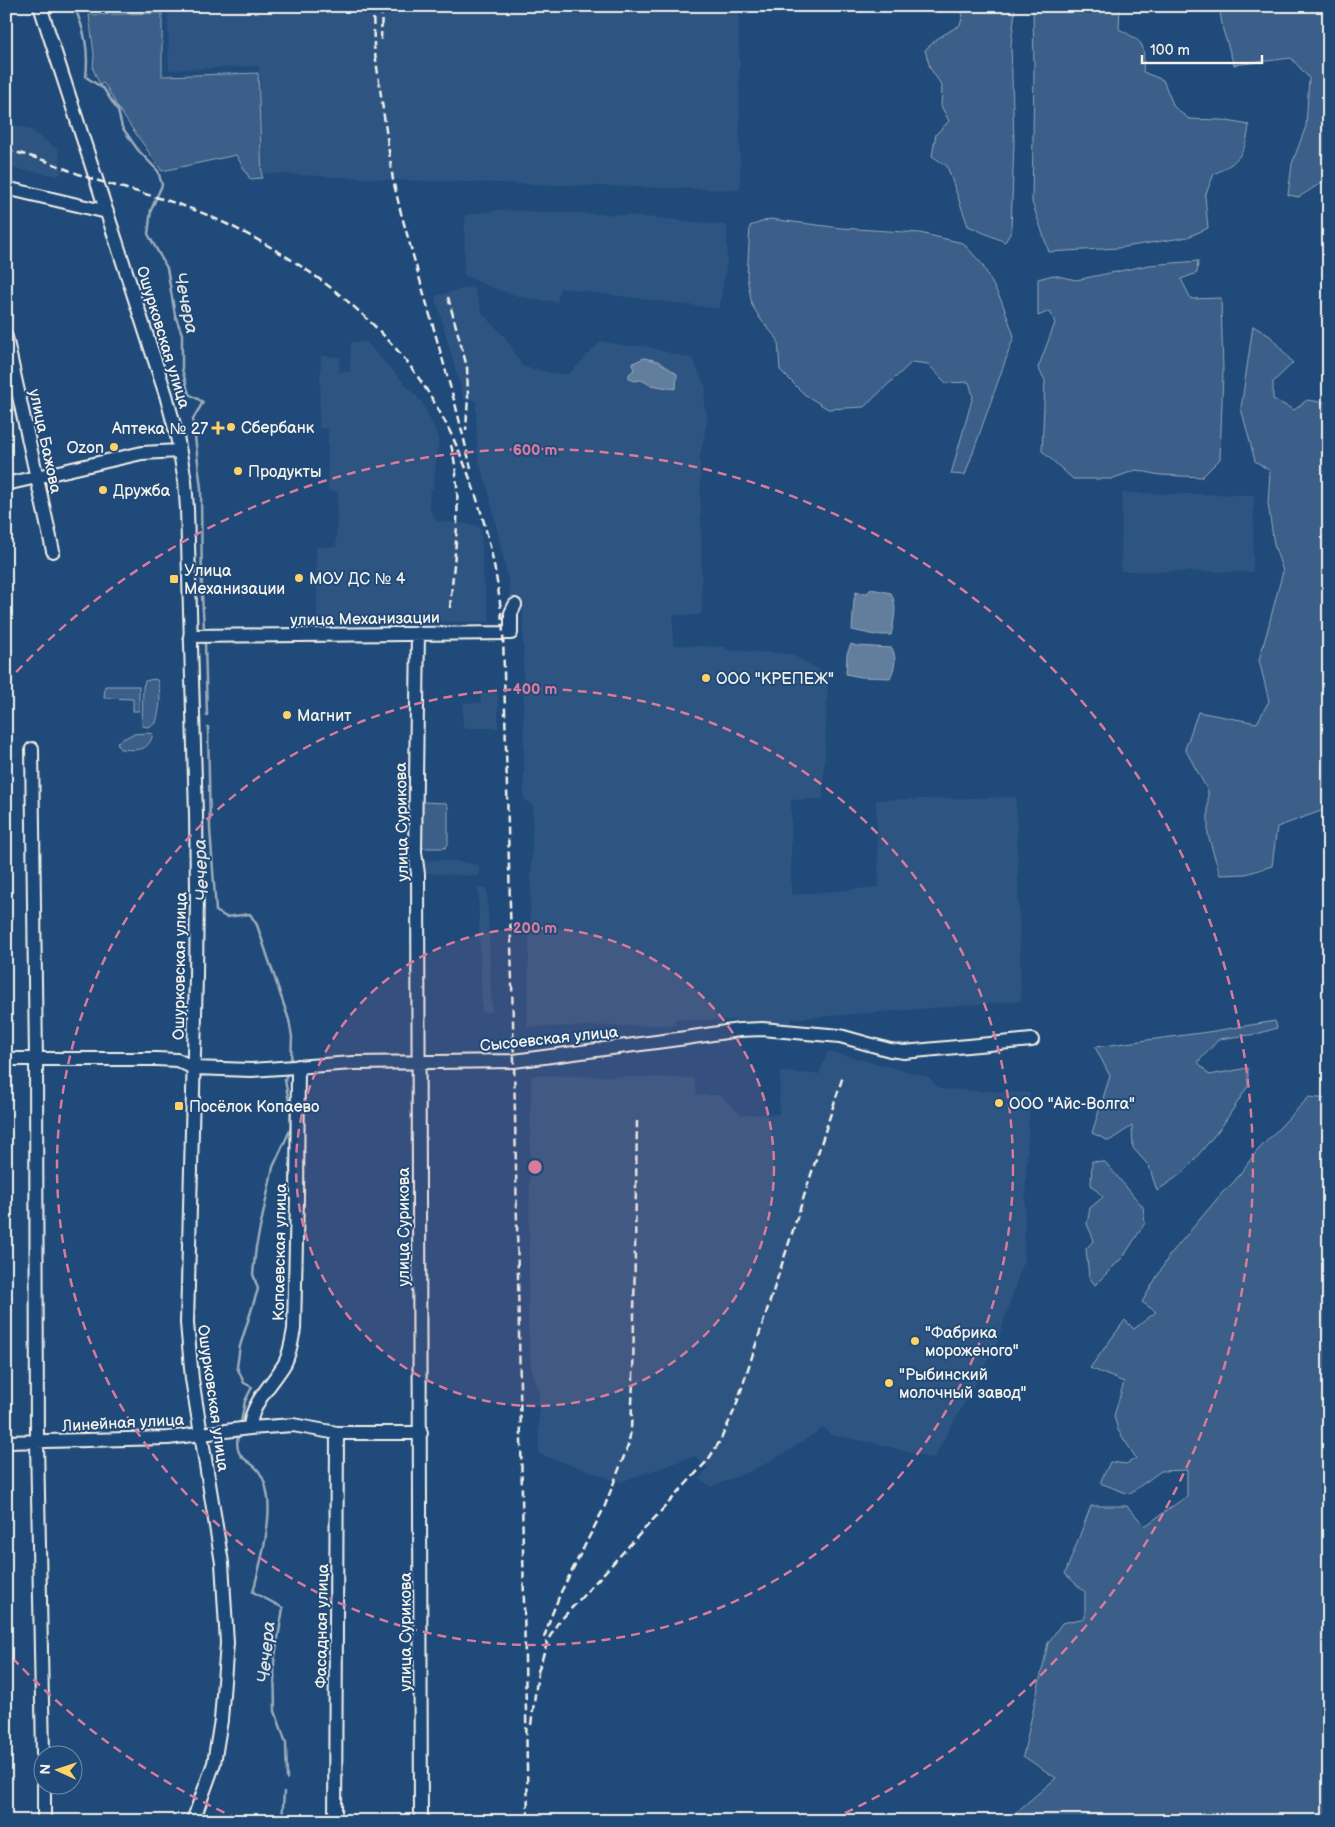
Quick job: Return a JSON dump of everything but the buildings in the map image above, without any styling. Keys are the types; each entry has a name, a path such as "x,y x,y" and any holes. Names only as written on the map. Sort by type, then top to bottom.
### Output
{"street":[{"name":"Ошурковская улица","path":"40,6 166,395 184,481 197,888 194,1068 186,1323 192,1379 222,1563 227,1643 221,1720 214,1763 193,1821"},
{"path":"6,188 107,212"},
{"name":"улица Бажова","path":"6,337 53,551"},
{"path":"6,484 142,453 179,451"},
{"name":"улица Механизации","path":"190,636 512,633 511,613 515,605"},
{"name":"улица Сурикова","path":"418,633 415,852 418,874 421,1821"},
{"path":"32,749 36,1058 37,1442 43,1744"},
{"name":"Сысоевская улица","path":"6,1058 177,1060 194,1068 251,1070 354,1063 536,1059 762,1028 840,1036 904,1052 1032,1040"},
{"name":"Копаевская улица","path":"250,1428 255,1408 285,1362 291,1346 294,1329 298,1066"},
{"name":"Линейная улица","path":"6,1442 168,1438 293,1425 337,1432 421,1433"},
{"name":"Фасадная улица","path":"335,1821 337,1432"},
{"path":"44,1794 44,1821"}],"shaded area":[{"path":"168,6 739,6 740,190 393,180 262,173 259,66 169,70"},
{"path":"957,6 1013,6 1015,11 1011,45 1014,141 1011,232 1005,242 968,226 947,166 932,156 936,134 949,121 941,106 942,86 930,68 925,50 938,38 960,25 963,15"},
{"path":"1033,6 1120,6 1119,29 1139,41 1142,45 1144,55 1143,72 1163,80 1174,107 1189,119 1222,120 1249,125 1246,143 1240,156 1230,165 1214,174 1205,196 1208,228 1188,237 1118,248 1049,252 1032,202"},
{"path":"1219,6 1329,6 1329,181 1324,181 1299,197 1288,195 1292,164 1306,126 1309,78 1291,58 1234,65 1223,30"},
{"path":"162,13 162,76 258,73 262,178 250,179 236,155 162,171 120,111 106,86 103,83 100,85 93,69 94,54 89,15"},
{"path":"6,122 29,129 58,149 62,172 58,176 6,167"},
{"path":"500,210 625,215 727,225 727,261 719,309 560,288 557,302 525,298 495,289 464,275 465,215"},
{"path":"770,219 841,228 920,233 963,243 982,264 1002,302 1014,336 965,475 951,474 973,396 969,382 946,383 928,364 912,362 864,407 828,409 804,394 780,370 778,340 761,320 752,305 747,277 750,226"},
{"path":"1198,261 1197,273 1181,279 1191,299 1221,298 1223,372 1220,459 1202,477 1160,475 1136,470 1111,479 1073,479 1042,451 1045,380 1038,368 1055,323 1050,311 1038,316 1038,279 1053,275 1076,280 1149,265"},
{"path":"470,287 474,288 482,313 505,337 523,367 567,374 601,341 628,346 644,346 693,359 706,388 704,406 708,416 700,456 702,613 699,615 673,615 673,645 726,647 726,650 791,654 828,675 823,799 791,800 791,895 879,887 876,800 1016,797 1021,1001 791,1019 791,1023 675,1019 675,1025 527,1027 533,806 524,799 523,603 510,601 509,585 489,493 479,462 476,402 472,399 464,400 435,296"},
{"path":"1253,326 1270,336 1293,363 1273,382 1273,399 1294,410 1307,400 1329,403 1329,808 1277,827 1272,866 1246,874 1220,875 1208,835 1208,791 1185,749 1198,712 1257,723 1269,701 1259,660 1283,571 1274,545 1268,503 1270,471 1255,461 1241,408"},
{"path":"351,342 366,342 422,402 439,438 433,488 430,491 429,509 437,521 476,525 481,530 483,576 490,622 317,621 316,547 336,547 338,491 328,491 328,429 319,428 321,356 340,357 339,372 350,372"},
{"path":"644,358 658,361 677,374 676,387 674,389 651,385 641,380 634,381 629,378 629,374 633,371 634,367 631,364"},
{"path":"1122,493 1254,495 1253,572 1121,571"},
{"path":"871,589 891,593 895,608 891,635 875,635 852,630 856,592 867,593"},
{"path":"851,644 892,648 895,663 890,678 860,677 846,674 847,654"},
{"path":"157,680 160,696 156,723 148,727 142,726 143,687 145,681"},
{"path":"105,686 139,686 139,711 133,711 133,699 104,698"},
{"path":"481,693 498,693 498,728 463,728 463,703 481,703"},
{"path":"133,734 153,734 151,740 141,749 120,749 117,742"},
{"path":"423,802 446,803 448,807 448,844 445,848 423,848 419,845 420,807"},
{"path":"421,860 456,861 479,865 479,876 420,873"},
{"path":"478,888 487,888 492,1012 482,1012"},
{"path":"1275,1021 1277,1028 1257,1034 1219,1039 1198,1062 1209,1075 1248,1068 1248,1086 1222,1126 1185,1171 1157,1191 1149,1166 1133,1148 1132,1126 1109,1141 1092,1133 1110,1076 1095,1047"},
{"path":"828,1051 929,1077 940,1089 1030,1093 1024,1259 996,1346 933,1459 879,1444 831,1435 824,1427 769,1462 711,1487 699,1479 708,1468 695,1456 620,1482 539,1454 539,1394 531,1367 528,1327 531,1075 694,1078 697,1095 720,1095 741,1115 779,1114 780,1072 819,1074"},
{"path":"1309,1097 1329,1099 1329,1821 1011,1821 1013,1815 1056,1778 1023,1756 1048,1643 1062,1623 1085,1618 1085,1592 1065,1574 1091,1506 1127,1506 1145,1526 1187,1496 1187,1470 1161,1471 1129,1494 1100,1483 1110,1462 1126,1464 1136,1458 1118,1430 1114,1416 1124,1382 1090,1368 1125,1320 1134,1329 1156,1312 1142,1302 1169,1256 1222,1193 1233,1183 1257,1151"},
{"path":"1092,1161 1105,1162 1143,1207 1145,1223 1124,1256 1095,1285 1089,1277 1086,1249 1094,1240 1087,1224 1090,1208 1103,1197 1091,1185"}],"waterway":[{"name":"Чечера","path":"74,6 85,41 87,58 86,77 104,89 118,111 122,127 138,150 158,171 162,185 151,210 148,234 167,268 175,315 182,334 182,369 189,394 203,402 193,419 201,489 204,629"},
{"name":"Чечера","path":"205,642 207,715"},
{"name":"Чечера","path":"208,727 210,829 216,911 226,917 250,914 257,925 289,1020 292,1037 291,1062"},
{"name":"Чечера","path":"241,1422 245,1401 252,1387 244,1383 237,1367 240,1346 258,1289 253,1274 256,1247 273,1167 291,1128 291,1113 285,1080 287,1074"},
{"name":"Чечера","path":"238,1436 238,1450 244,1459 257,1468 267,1492 267,1528 253,1592 283,1608 274,1662 275,1711 286,1743 287,1779"},
{"name":"Чечера","path":"282,1821 284,1792"}],"railway":[{"path":"373,6 374,46 393,180 471,468"},
{"path":"381,40 382,6"},
{"path":"6,150 46,161 92,179 160,198 204,214 242,231 310,272 352,305 371,323 390,342 414,372 436,405 470,478 492,556 503,633 514,1061 528,1821"},
{"path":"448,297 467,367 466,431"},
{"path":"450,608 457,526 457,484 451,445"},
{"path":"538,1672 548,1640 557,1624 708,1460 720,1441 735,1409 843,1076"},
{"path":"544,1638 561,1592 604,1508 628,1446 631,1430 637,1121"},
{"path":"531,1725 539,1665"}],"place":[{"name":"Сбербанк","path":"231,427"},
{"name":"Аптека № 27","path":"218,428"},
{"name":"Ozon","path":"114,447"},
{"name":"Продукты","path":"238,471"},
{"name":"Дружба","path":"103,490"},
{"name":"МОУ ДС № 4","path":"299,578"},
{"name":"Улица Механизации","path":"174,579"},
{"name":"ООО \"КРЕПЕЖ\"","path":"706,678"},
{"name":"Магнит","path":"287,715"},
{"name":"ООО \"Айс-Волга\"","path":"999,1103"},
{"name":"Посёлок Копаево","path":"179,1106"},
{"name":"\"Фабрика мороженого\"","path":"915,1341"},
{"name":"\"Рыбинский молочный завод\"","path":"889,1383"}]}
